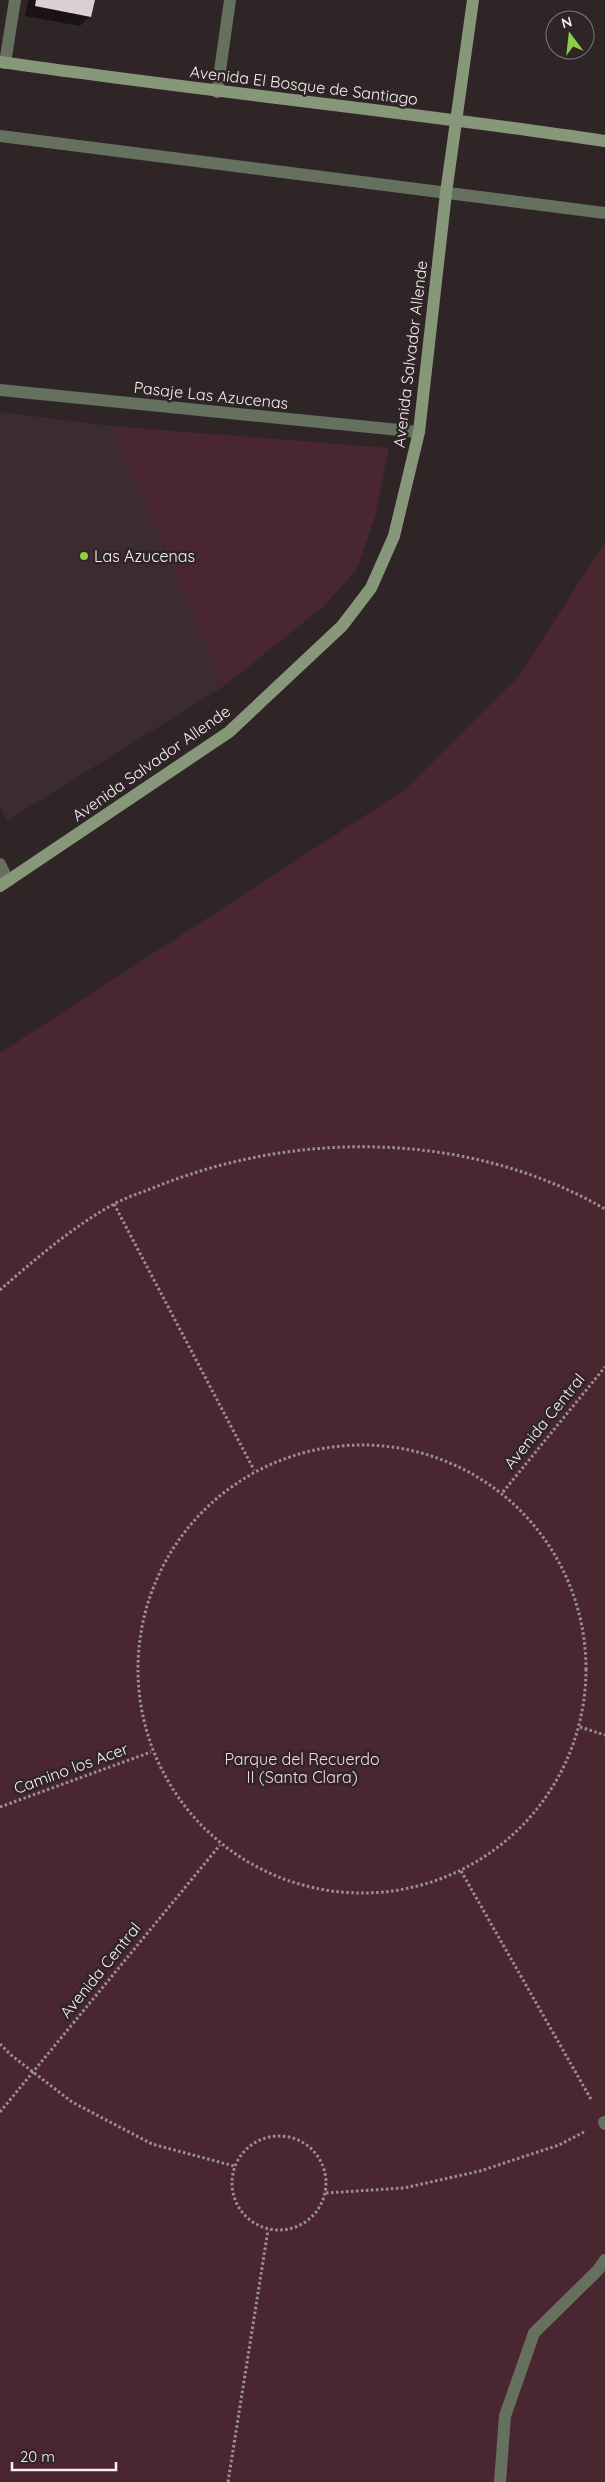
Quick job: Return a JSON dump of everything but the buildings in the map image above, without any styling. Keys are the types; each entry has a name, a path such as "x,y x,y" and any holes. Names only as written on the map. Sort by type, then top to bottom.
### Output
{"street":[{"path":"3,63 14,0"},
{"path":"217,92 230,0"},
{"name":"Avenida Salvador Allende","path":"4,884 229,732 342,626 371,588 394,536 419,432 446,193 473,0"},
{"name":"Avenida El Bosque de Santiago","path":"3,63 217,92 456,119 605,141"},
{"path":"0,136 605,213"},
{"name":"Pasaje Las Azucenas","path":"0,390 419,432"},
{"path":"0,864 4,884"},
{"path":"500,2482 505,2416 534,2333 598,2270 605,2260"}],"path":[{"path":"0,1290 42,1252 114,1204 184,1175 263,1154 341,1146 423,1149 509,1168 577,1193 605,1209"},
{"path":"114,1204 254,1470"},
{"name":"Avenida Central","path":"503,1492 605,1367"},
{"path":"382,1444 446,1459 503,1492 548,1540 577,1598 588,1663 580,1727 554,1786 514,1835 461,1871 401,1891 336,1893 275,1877 220,1845 179,1803 151,1752 136,1688 140,1623 162,1562 202,1510 254,1470 316,1448 382,1444"},
{"path":"580,1727 605,1735"},
{"name":"Camino los Acer","path":"0,1807 151,1752"},
{"name":"Avenida Central","path":"0,2112 220,1845"},
{"path":"326,2193 404,2188 480,2171 559,2145 605,2123 461,1871"},
{"path":"0,2044 72,2102 152,2144 234,2166"},
{"path":"285,2136 300,2140 313,2150 322,2162 327,2178 326,2193 320,2208 310,2220 297,2228 268,2230 252,2222 240,2211 233,2197 234,2166 242,2153 255,2142 269,2137 285,2136"},
{"path":"228,2482 268,2230"}],"shaded area":[{"name":"Las Azucenas","path":"0,412 112,426 224,686 7,821 0,805"}],"green space":[{"path":"112,426 389,448 376,514 357,569 324,606 224,686"},
{"name":"Parque del Recuerdo II (Santa Clara)","path":"605,542 605,2482 0,2482 0,1053 406,789 519,676"}],"place":[{"name":"Las Azucenas","path":"84,556"}]}
